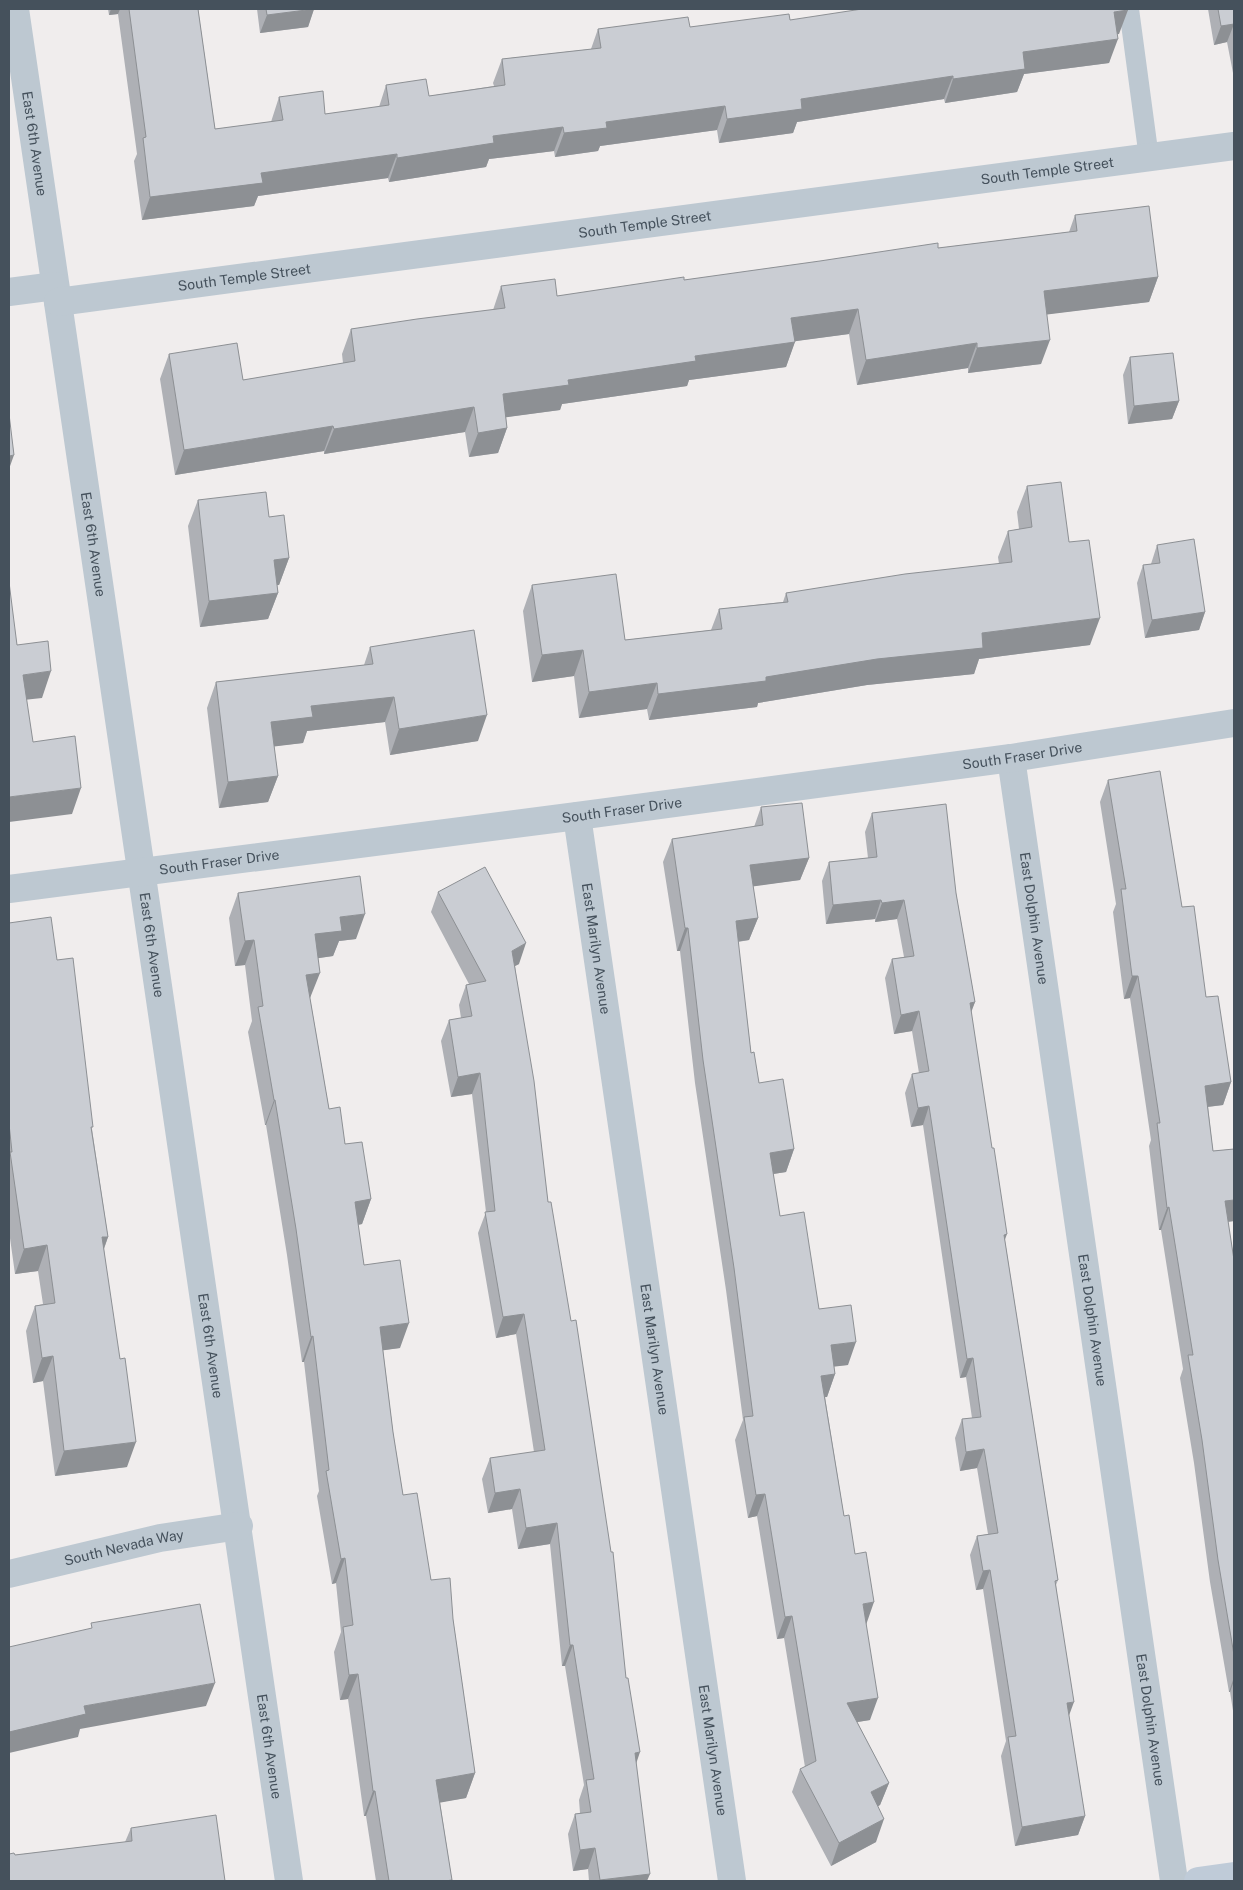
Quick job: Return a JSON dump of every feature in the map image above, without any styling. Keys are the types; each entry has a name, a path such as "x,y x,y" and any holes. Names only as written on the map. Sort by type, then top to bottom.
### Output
{"street":[{"name":"East 6th Avenue","path":"16,9 289,1881"},
{"name":"South Temple Street","path":"9,292 57,294 1234,146"},
{"name":"South Fraser Drive","path":"9,890 1010,758 1234,723"},
{"name":"East Dolphin Avenue","path":"1010,758 1174,1881"},
{"name":"East Marilyn Avenue","path":"576,816 732,1881"},
{"name":"South Nevada Way","path":"9,1574 160,1538 238,1526"},
{"path":"1198,1881 1234,1876"}],"lane":[{"path":"1129,9 1149,158"}],"building":[{"path":"129,9 198,9 215,129 283,120 279,97 323,91 325,114 389,105 386,85 426,79 429,96 505,85 502,59 601,48 598,29 688,17 690,27 789,14 790,20 862,9 1128,10 1114,12 1118,39 1023,52 1025,69 953,79 953,76 801,99 802,109 727,119 725,106 606,122 607,128 564,133 563,127 493,136 494,143 397,158 397,154 261,173 263,183 150,197 143,138 146,137"},
{"path":"266,9 314,9 267,15"},
{"path":"1218,9 1234,9 1234,24 1221,26"},
{"path":"1149,206 1158,277 1044,291 1050,340 977,348 977,343 866,360 858,309 791,318 795,342 695,356 696,361 568,380 569,385 503,394 507,428 478,433 474,407 334,429 333,426 184,450 169,354 237,343 243,380 355,361 351,329 505,308 501,286 555,279 557,296 684,277 684,280 938,243 938,248 1077,231 1075,215"},
{"path":"1173,353 1179,401 1134,406 1130,357"},
{"path":"9,414 14,455 9,456"},
{"path":"1061,482 1069,542 1089,540 1100,618 982,633 983,648 877,659 766,677 766,681 658,694 657,683 589,692 583,650 542,655 532,585 616,574 625,640 722,629 719,609 788,602 786,593 905,574 1012,562 1008,531 1032,527 1027,486"},
{"path":"266,492 269,517 284,515 289,558 274,560 278,593 209,601 198,500"},
{"path":"1194,539 1205,612 1152,620 1143,565 1160,563 1157,545"},
{"path":"9,582 17,645 48,641 51,671 23,675 33,742 75,736 81,788 9,797"},
{"path":"474,630 487,715 399,729 394,697 311,706 313,717 271,722 278,776 228,782 216,682 373,664 370,647"},
{"path":"1160,771 1182,907 1194,906 1206,997 1218,996 1231,1082 1205,1086 1213,1151 1234,1149 1234,1200 1225,1201 1234,1260 1234,1655 1188,1355 1193,1355 1169,1207 1167,1208 1157,1123 1160,1123 1138,976 1132,976 1121,889 1126,889 1108,780"},
{"path":"802,803 809,858 750,865 758,918 736,921 751,1053 754,1052 759,1083 783,1079 794,1149 770,1153 780,1216 804,1212 819,1309 851,1305 856,1342 831,1345 835,1374 821,1376 844,1516 849,1515 855,1554 866,1552 874,1602 863,1604 878,1698 847,1703 889,1783 871,1792 884,1819 839,1843 800,1769 816,1761 792,1616 785,1617 765,1494 756,1495 744,1417 753,1416 734,1268 703,1060 688,928 685,928 672,839 763,825 761,807"},
{"path":"946,804 956,893 975,1002 970,1003 992,1148 994,1148 1007,1234 1004,1235 1058,1580 1055,1581 1074,1702 1067,1703 1085,1816 1022,1827 1008,1737 1016,1736 990,1570 983,1571 977,1536 998,1533 984,1449 966,1452 962,1419 981,1417 973,1358 967,1359 929,1106 918,1108 912,1074 929,1071 919,1011 901,1015 892,959 914,956 904,900 882,903 881,900 833,905 829,862 877,857 872,813"},
{"path":"485,867 526,943 512,951 534,1081 548,1202 551,1202 571,1321 576,1320 611,1552 613,1552 626,1678 628,1678 640,1752 635,1753 650,1874 600,1880 595,1848 580,1850 575,1814 591,1812 586,1780 594,1779 573,1645 570,1645 557,1523 526,1528 520,1489 495,1493 490,1458 545,1450 524,1314 503,1317 485,1212 495,1211 480,1073 458,1077 449,1020 472,1016 466,985 486,981 438,892"},
{"path":"360,876 365,914 340,917 342,931 315,934 320,973 306,975 329,1109 340,1107 345,1144 362,1142 371,1199 355,1202 364,1265 400,1260 409,1323 380,1327 403,1495 417,1493 431,1580 450,1578 453,1619 475,1773 436,1780 452,1880 445,1881 389,1881 375,1791 373,1791 358,1674 349,1675 343,1627 353,1625 345,1558 341,1559 326,1471 329,1470 313,1336 311,1337 296,1229 258,1007 263,1006 254,940 245,941 238,893"},
{"path":"51,917 57,960 73,958 93,1127 91,1127 108,1237 102,1237 120,1359 125,1358 136,1442 64,1451 53,1356 42,1358 35,1306 55,1303 47,1245 24,1249 10,1152 12,1152 9,1124 9,923"},
{"path":"200,1604 215,1683 84,1706 86,1714 9,1732 9,1647 92,1628 91,1623"},
{"path":"216,1815 225,1881 9,1881 9,1854 14,1853 15,1855 132,1841 131,1828"}]}
